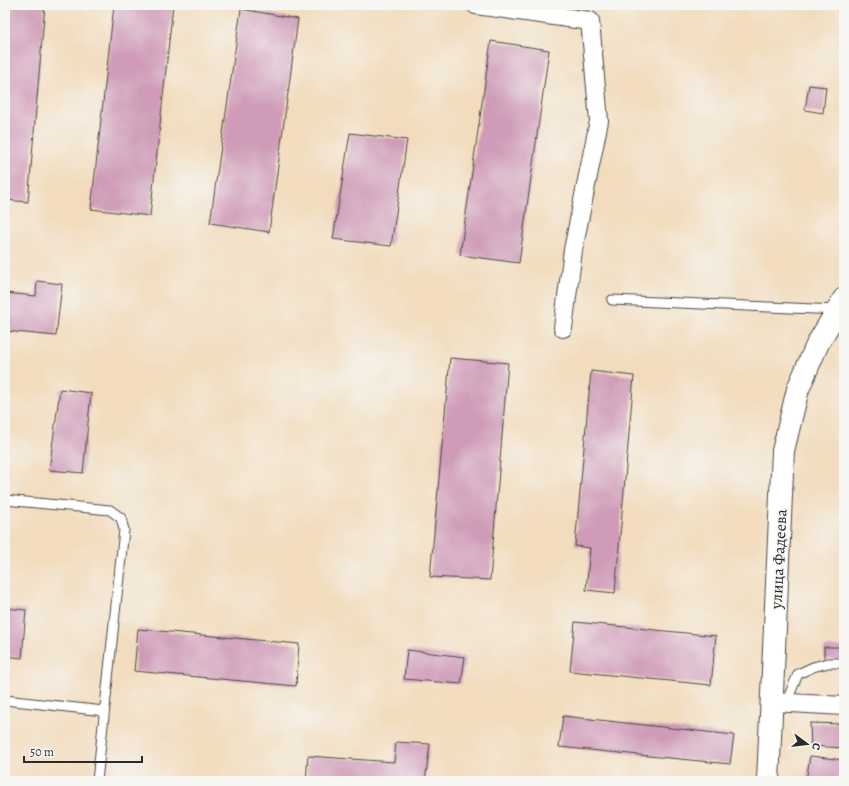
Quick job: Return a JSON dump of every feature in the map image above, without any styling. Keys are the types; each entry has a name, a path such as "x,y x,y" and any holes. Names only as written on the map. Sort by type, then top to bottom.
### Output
{"main road":[{"name":"улица Фадеева","path":"768,781 779,703 783,451 798,389 818,343 840,304"}],"street":[{"path":"476,5 590,21 600,121 573,250 564,328"},
{"path":"779,703 844,706"}],"lane":[{"path":"612,300 840,304"},
{"path":"5,500 110,510 121,518 124,530 97,781"},
{"path":"779,703 798,674 813,667 828,663 844,663"},
{"path":"5,700 104,711"}],"building":[{"path":"5,5 45,5 28,202 5,200"},
{"path":"114,5 173,5 150,216 91,209"},
{"path":"241,9 298,19 269,232 210,223"},
{"path":"491,41 549,50 519,263 460,255"},
{"path":"809,85 826,87 823,113 805,110"},
{"path":"350,133 407,140 391,246 333,239"},
{"path":"37,281 62,284 56,336 5,331 5,293 36,296"},
{"path":"450,358 508,363 490,580 430,577"},
{"path":"591,371 634,376 615,593 586,590 590,548 575,546"},
{"path":"60,389 91,393 83,473 49,470"},
{"path":"5,608 26,610 22,658 5,656"},
{"path":"575,622 716,636 711,685 570,671"},
{"path":"138,629 299,644 296,686 134,671"},
{"path":"824,647 844,647 844,660 824,659"},
{"path":"407,650 465,657 461,684 404,679"},
{"path":"563,716 734,735 730,764 559,747"},
{"path":"810,723 844,724 844,748 811,746"},
{"path":"396,742 430,744 425,781 306,781 308,756 394,762"},
{"path":"810,756 844,760 844,781 806,781"}]}
